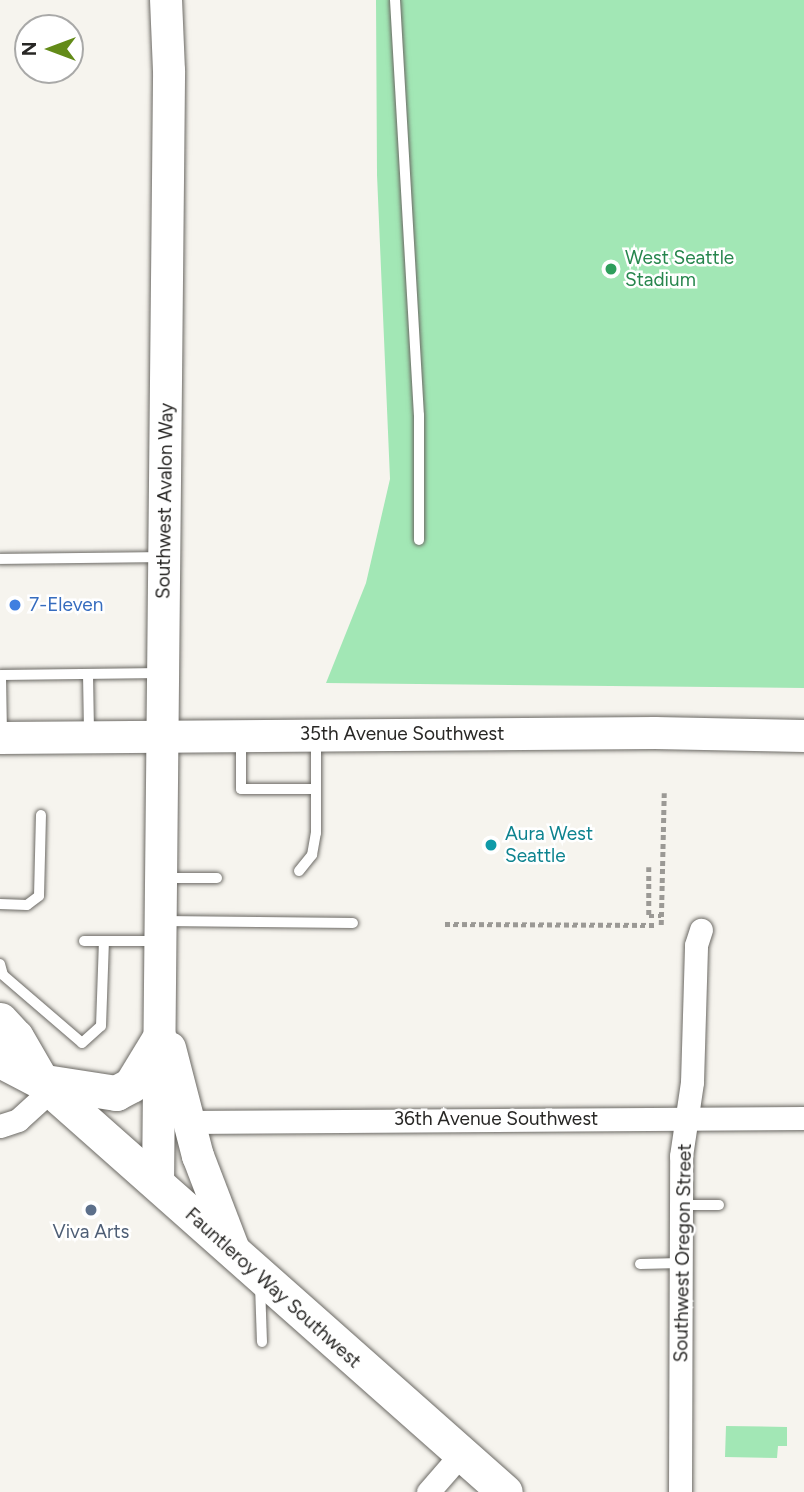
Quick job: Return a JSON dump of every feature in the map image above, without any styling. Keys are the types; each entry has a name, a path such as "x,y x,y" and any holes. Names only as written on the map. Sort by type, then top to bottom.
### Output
{"main road":[{"name":"Southwest Avalon Way","path":"159,1185 169,71 166,0"},
{"name":"35th Avenue Southwest","path":"1,738 163,734 804,736"},
{"name":"Southwest Avalon Way","path":"159,1002 187,1122 248,1266"},
{"name":"Fauntleroy Way Southwest","path":"0,1020 16,1037 46,1086"},
{"path":"46,1086 116,1093 131,1085 159,1039"},
{"name":"Fauntleroy Way Southwest","path":"0,1060 46,1086 505,1492"},
{"path":"158,1104 187,1122"}],"street":[{"name":"Southwest Oregon Street","path":"680,1492 672,1389 680,1263 681,1156 688,1118 701,930"},
{"path":"0,1126 18,1120 46,1086"},
{"name":"36th Avenue Southwest","path":"187,1122 804,1118"},
{"path":"428,1492 461,1454"}],"lane":[{"path":"395,0 419,415 419,540"},
{"path":"0,559 164,557"},
{"path":"1,738 1,675 164,673"},
{"path":"88,674 89,736"},
{"path":"241,734 241,789 316,789"},
{"path":"299,871 312,855 316,734"},
{"path":"0,904 27,905 39,896 41,815"},
{"path":"161,878 217,878"},
{"path":"85,941 104,941 160,931 353,923"},
{"path":"0,964 3,975 82,1043 102,1026 104,941"},
{"path":"681,1205 719,1205"},
{"path":"640,1264 680,1263"},
{"path":"248,1266 262,1342"}],"path":[{"path":"661,925 664,793"},
{"path":"649,867 649,916 661,916"},
{"path":"445,924 654,925"}],"green space":[{"path":"376,0 804,0 804,688 326,683 366,583 390,479 377,175"},
{"path":"726,1426 787,1427 787,1446 778,1446 777,1458 725,1457"}],"place":[{"name":"West Seattle Stadium","path":"611,269"},
{"name":"7-Eleven","path":"15,605"},
{"name":"Aura West Seattle","path":"491,845"},
{"name":"Viva Arts","path":"91,1210"}]}
